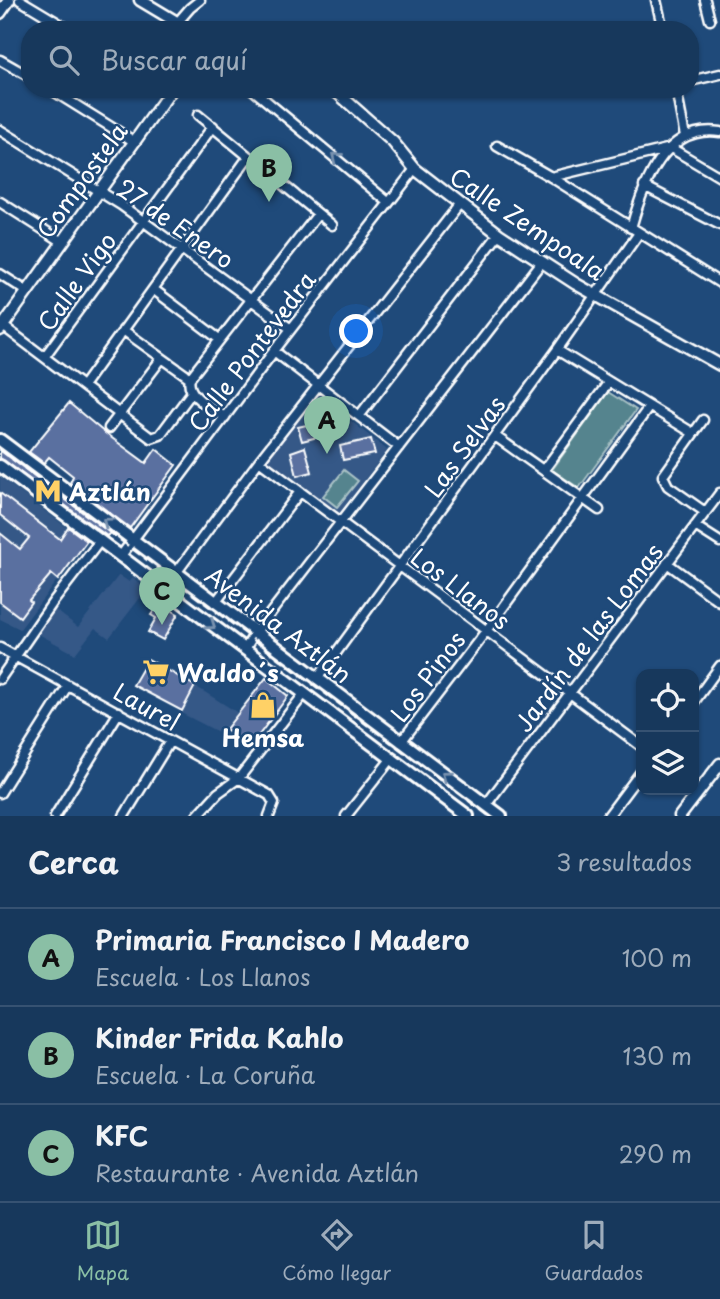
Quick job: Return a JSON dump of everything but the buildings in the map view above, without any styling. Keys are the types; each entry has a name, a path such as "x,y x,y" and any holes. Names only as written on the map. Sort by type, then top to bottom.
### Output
{"main road":[{"name":"Avenida Aztlán","path":"0,440 501,816"},
{"name":"Avenida Aztlán","path":"0,466 468,816"}],"street":[{"path":"0,13 9,0"},
{"path":"20,0 55,21"},
{"path":"179,21 200,0"},
{"path":"656,0 661,21"},
{"path":"705,0 710,20"},
{"path":"146,2 174,21"},
{"path":"0,60 21,72"},
{"path":"699,80 720,74"},
{"path":"64,98 135,142"},
{"name":"Compostela","path":"1,328 165,98"},
{"path":"263,98 388,202"},
{"name":"Calle Zempoala","path":"343,98 393,142 415,169 499,234 596,296 720,365"},
{"path":"678,98 685,136 698,132 720,132"},
{"path":"198,115 332,225"},
{"name":"Calle Vigo","path":"46,356 213,126"},
{"name":"27 de Enero","path":"0,130 143,221 291,329"},
{"name":"Las Selvas","path":"317,679 596,296 635,230 644,186 658,161 685,136"},
{"path":"497,146 720,283"},
{"path":"551,177 671,148 720,177"},
{"path":"83,386 249,156"},
{"name":"Calle Pontevedra","path":"120,557 415,169"},
{"path":"644,186 720,225"},
{"path":"0,202 63,242"},
{"path":"176,573 258,461 460,204"},
{"path":"225,417 192,392 188,384 190,378 318,214"},
{"path":"360,415 499,234"},
{"path":"245,649 541,263"},
{"path":"0,274 28,292"},
{"path":"153,289 219,340"},
{"path":"1,328 46,356 145,434 154,438 160,435 192,392"},
{"path":"123,330 190,378"},
{"path":"557,350 693,433"},
{"path":"274,351 399,447"},
{"path":"109,428 162,358"},
{"path":"544,470 608,383"},
{"name":"Los Pinos","path":"401,742 584,499 649,407"},
{"path":"703,420 664,473 664,478 668,486 705,512"},
{"path":"495,436 599,510"},
{"name":"Los Llanos","path":"258,461 636,742"},
{"path":"215,603 299,493"},
{"name":"Jardín de las Lomas","path":"486,805 719,496"},
{"path":"695,526 720,542"},
{"path":"0,679 99,542"},
{"path":"667,563 720,602"},
{"name":"Laurel","path":"0,648 239,778 274,801 269,816"},
{"path":"699,695 720,666"},
{"path":"0,793 68,685"},
{"path":"197,816 218,793 239,778 304,694"},
{"path":"55,816 119,712"},
{"path":"124,816 170,741"},
{"path":"346,816 392,758"},
{"path":"699,786 716,776 720,764"},
{"path":"608,816 636,779"},
{"path":"681,816 693,795"}],"shaded area":[{"path":"318,394 387,450 339,513 267,459"},
{"path":"0,477 86,542 20,629 0,619"},
{"path":"119,575 129,582 133,578 147,589 109,638 95,628 75,654 35,632 54,609 78,627"},
{"path":"195,686 238,713 222,734 181,713"}],"green space":[{"path":"608,392 636,410 579,488 552,470"},
{"path":"344,470 358,481 337,507 323,496"}],"railway":[{"path":"0,450 489,816"}],"place":[{"name":"Kinder Frida Kahlo","path":"269,202"},
{"name":"Primaria Francisco I Madero","path":"327,454"},
{"name":"Aztlán","path":"48,491"},
{"name":"KFC","path":"162,625"},
{"name":"Waldo´s","path":"156,672"},
{"name":"Hemsa","path":"263,705"}]}
